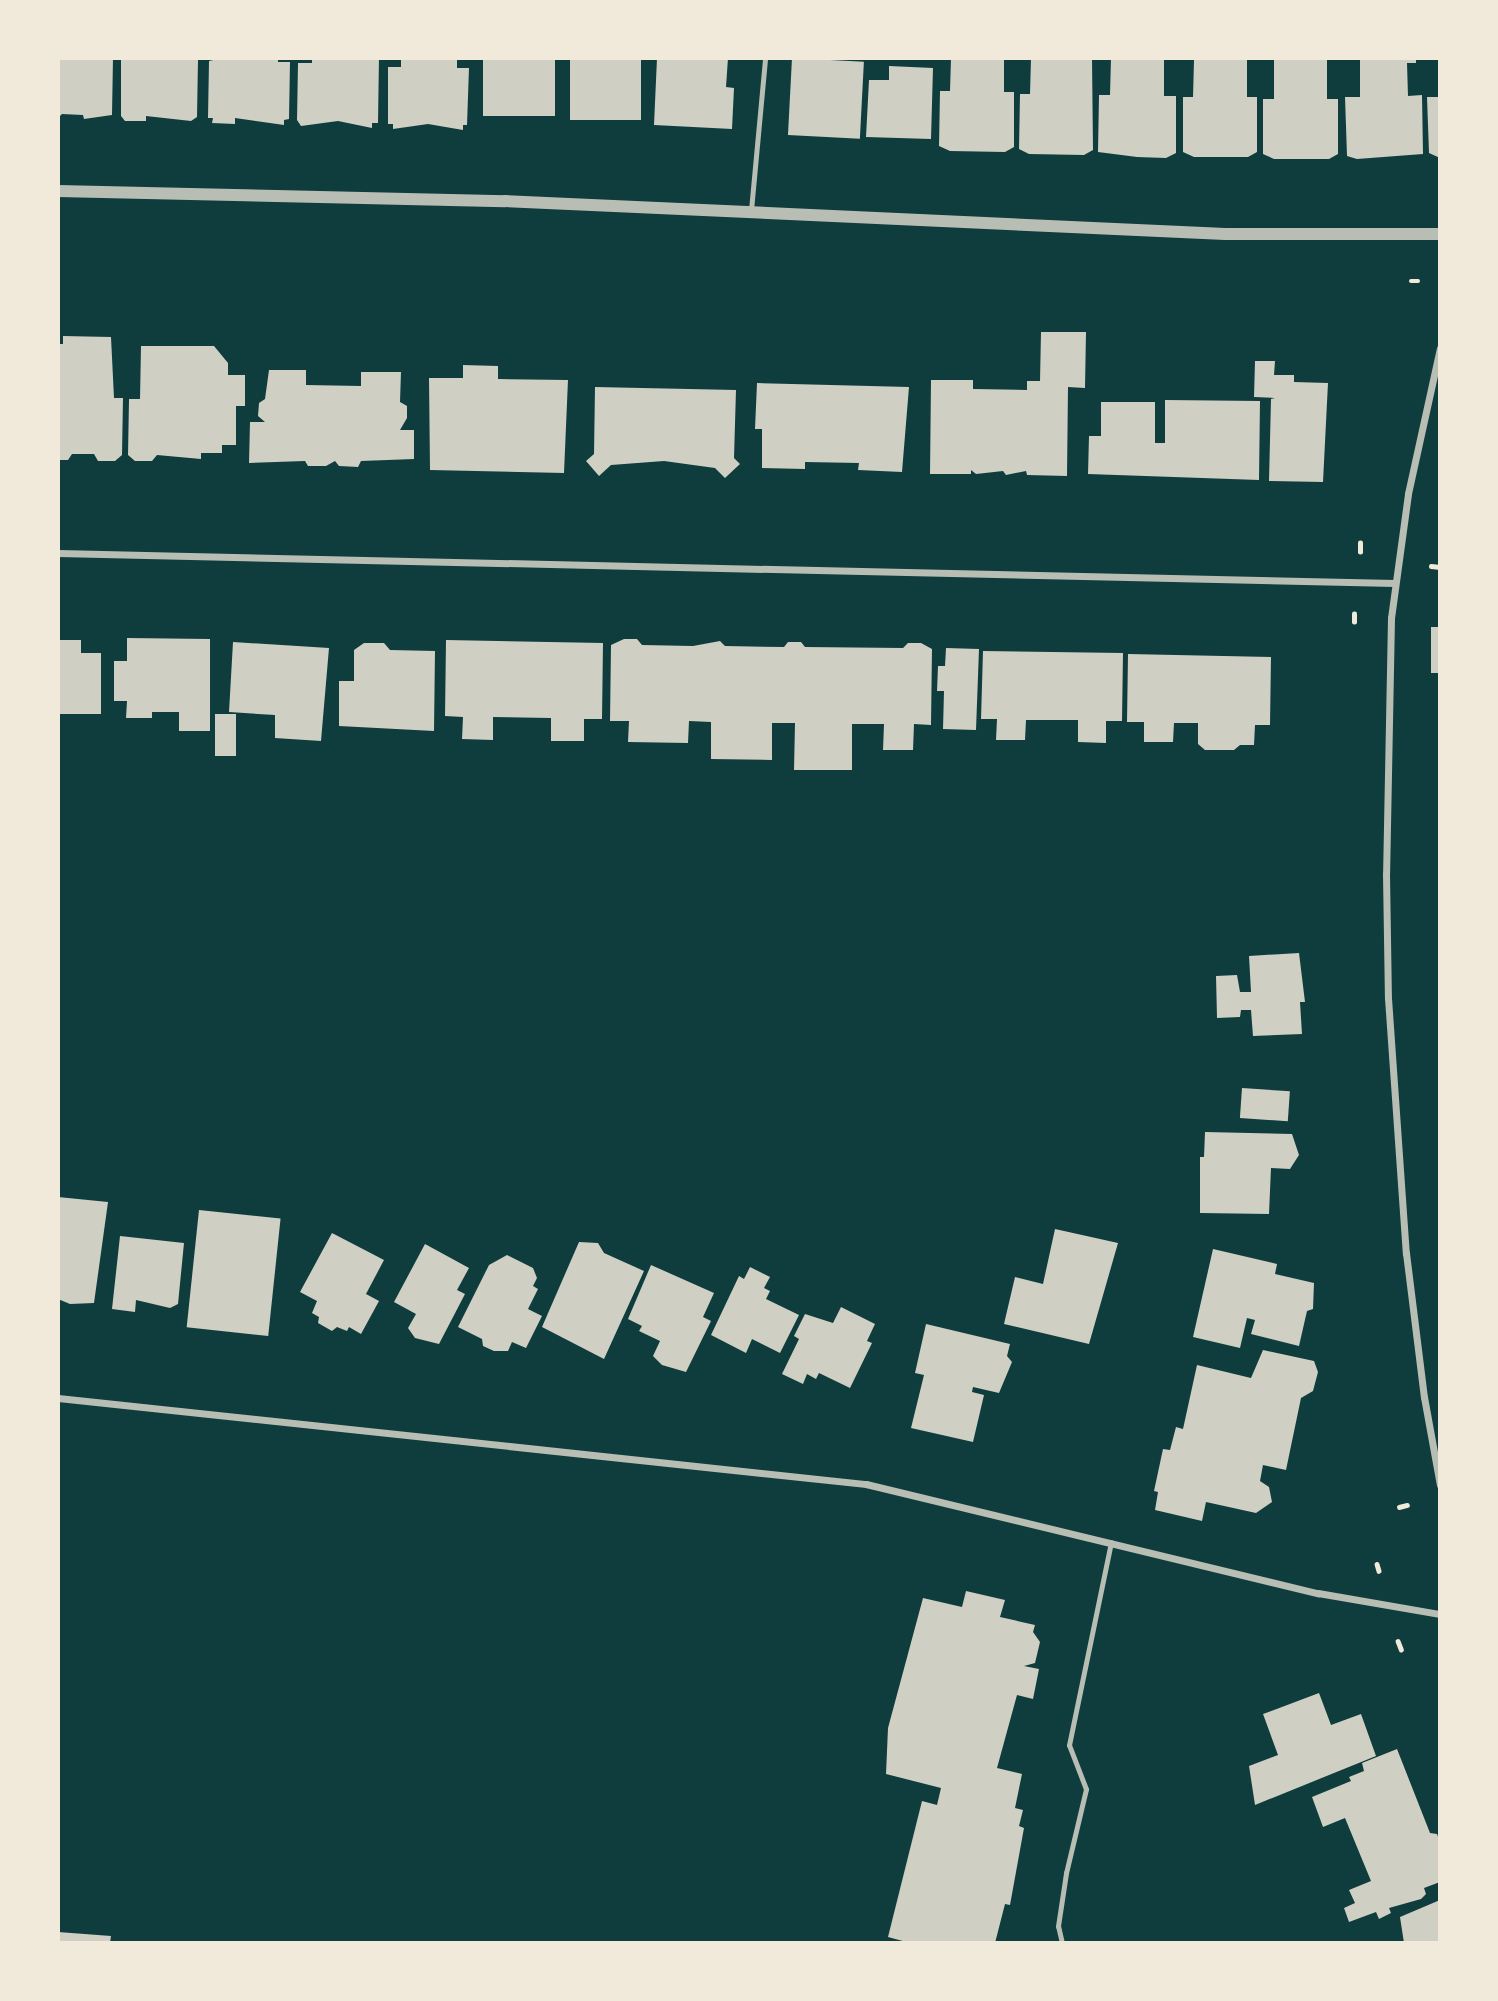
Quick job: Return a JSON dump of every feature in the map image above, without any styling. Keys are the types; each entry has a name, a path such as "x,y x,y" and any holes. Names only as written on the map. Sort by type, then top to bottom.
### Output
{"street":[{"path":"58,191 505,201 1225,234 1440,234"},
{"path":"1440,348 1408,494 1395,583 1388,710 1388,998 1406,1254 1423,1397 1440,1485"},
{"path":"58,553 1395,583"},
{"path":"58,1398 866,1484 1318,1593 1440,1614"}],"lane":[{"path":"751,213 765,58"},
{"path":"1062,1943 1058,1926 1062,1899 1086,1789 1069,1745 1111,1542"}],"path":[{"path":"1411,281 1418,281"},
{"path":"1360,542 1360,552"},
{"path":"1431,566 1440,567"},
{"path":"1354,614 1354,622"},
{"path":"1399,1507 1407,1505"},
{"path":"1377,1564 1379,1571"},
{"path":"1398,1641 1401,1649"}],"building":[{"path":"58,58 113,58 112,115 84,119 83,115 62,114 58,118"},
{"path":"222,58 278,58 278,62 290,62 289,119 284,120 284,125 235,118 235,124 212,123 213,118 208,118 209,61"},
{"path":"312,58 379,58 378,123 372,123 372,128 338,121 301,126 297,120 298,63 312,63"},
{"path":"401,58 457,58 457,68 469,68 467,125 463,125 463,130 428,124 393,129 393,124 388,124 388,67 401,67"},
{"path":"483,58 555,58 555,116 483,116"},
{"path":"570,58 641,58 641,120 570,120"},
{"path":"657,58 728,58 726,87 734,88 732,129 654,125"},
{"path":"792,58 864,62 860,139 788,135"},
{"path":"951,58 1004,58 1004,92 1014,92 1014,147 1005,152 950,151 939,146 940,91 950,91"},
{"path":"1031,58 1092,58 1093,150 1084,155 1029,154 1019,149 1020,94 1030,94"},
{"path":"1111,58 1164,58 1164,96 1176,96 1176,153 1166,158 1098,152 1099,95 1110,95"},
{"path":"1274,58 1327,58 1327,99 1338,99 1338,154 1329,159 1274,159 1263,154 1263,99 1274,99"},
{"path":"1360,58 1416,58 1416,63 1407,63 1408,96 1422,95 1423,154 1357,159 1347,156 1345,97 1360,97"},
{"path":"121,59 198,60 197,117 191,121 146,116 146,121 125,121 121,116"},
{"path":"1194,60 1247,60 1247,97 1257,97 1257,152 1248,157 1194,157 1183,152 1183,97 1193,97"},
{"path":"889,66 933,68 931,139 866,137 869,80 889,80"},
{"path":"1427,97 1440,97 1440,158 1429,153"},
{"path":"1041,332 1086,332 1085,388 1068,387 1067,476 1027,475 1026,471 1006,475 1003,471 976,474 971,470 971,474 930,474 931,380 973,380 973,389 1027,390 1027,381 1040,381"},
{"path":"63,336 111,337 114,398 123,398 122,455 115,461 98,461 94,454 72,454 68,460 58,460 58,344 63,344"},
{"path":"141,346 214,346 228,363 228,375 245,375 245,406 236,406 236,445 222,445 222,453 201,453 201,459 157,455 152,461 135,461 128,455 129,399 140,399"},
{"path":"1255,361 1275,361 1274,375 1294,375 1294,382 1328,383 1323,482 1269,481 1271,399 1275,398 1254,397"},
{"path":"463,365 498,366 498,379 568,380 564,473 430,470 429,378 463,378"},
{"path":"269,370 306,370 306,385 361,386 361,372 401,372 400,402 407,406 407,418 400,430 414,430 414,459 361,461 358,467 339,466 335,461 326,466 308,466 305,461 249,463 250,422 265,422 258,416 259,403 265,399"},
{"path":"757,383 909,387 902,472 858,470 859,463 805,462 805,469 762,468 762,429 755,429"},
{"path":"595,387 736,390 734,458 740,464 725,478 715,468 664,461 611,465 599,476 586,461 594,454"},
{"path":"1165,400 1260,401 1259,480 1088,474 1089,436 1101,436 1101,402 1155,402 1155,443 1165,443"},
{"path":"1431,627 1440,627 1440,673 1431,673"},
{"path":"127,638 210,639 210,731 179,731 179,712 152,712 152,718 126,718 127,701 114,701 114,661 127,661"},
{"path":"624,639 637,639 642,645 693,646 720,641 725,646 784,647 788,642 801,642 805,647 903,648 908,643 921,643 932,649 931,725 914,724 913,750 883,750 884,724 852,724 852,770 794,770 795,723 772,723 772,760 711,759 711,722 689,721 688,743 628,742 629,721 610,721 611,645"},
{"path":"58,640 81,640 81,653 101,653 101,714 58,714"},
{"path":"446,640 603,643 602,719 584,719 584,741 551,741 551,718 493,717 493,740 462,739 463,717 445,716"},
{"path":"233,642 329,648 321,741 275,738 275,715 229,712"},
{"path":"364,643 384,643 390,650 435,651 434,731 339,726 339,681 354,681 354,650"},
{"path":"946,648 979,649 976,730 943,729 944,691 937,691 938,666 945,666"},
{"path":"983,651 1123,653 1122,721 1106,721 1106,743 1078,742 1078,720 1026,720 1025,740 996,740 997,719 981,719"},
{"path":"1128,654 1271,657 1270,725 1255,725 1254,745 1240,745 1234,750 1205,750 1198,744 1198,723 1174,723 1173,742 1144,742 1144,722 1127,722"},
{"path":"215,714 236,714 236,756 215,756"},
{"path":"1299,953 1305,1002 1300,1002 1302,1034 1253,1036 1251,1010 1241,1010 1240,1017 1217,1018 1216,976 1237,975 1240,992 1251,992 1249,956"},
{"path":"1242,1088 1290,1091 1288,1121 1240,1118"},
{"path":"1205,1132 1292,1134 1299,1155 1290,1169 1271,1168 1269,1214 1200,1213 1200,1157 1204,1157"},
{"path":"58,1197 108,1202 94,1303 70,1304 58,1299"},
{"path":"199,1210 281,1219 268,1336 187,1327"},
{"path":"1055,1229 1118,1243 1089,1344 1004,1324 1015,1277 1043,1284"},
{"path":"332,1233 384,1260 366,1294 379,1301 361,1334 349,1327 347,1331 337,1327 332,1331 318,1323 319,1317 312,1313 317,1301 300,1292"},
{"path":"120,1236 184,1243 178,1304 170,1308 136,1300 135,1312 112,1309"},
{"path":"579,1242 598,1243 604,1253 644,1271 604,1359 542,1327"},
{"path":"425,1244 469,1268 457,1290 465,1294 439,1344 415,1338 408,1328 416,1314 394,1302"},
{"path":"1213,1249 1277,1264 1275,1274 1314,1283 1313,1309 1307,1311 1299,1346 1251,1334 1255,1320 1247,1318 1240,1348 1193,1337"},
{"path":"507,1255 533,1268 537,1278 533,1286 538,1289 528,1309 542,1316 526,1348 512,1342 508,1351 494,1351 483,1346 482,1339 458,1327 489,1265"},
{"path":"651,1265 714,1293 703,1317 711,1321 686,1372 662,1365 653,1356 660,1341 639,1331 642,1326 628,1319"},
{"path":"750,1267 770,1277 764,1288 770,1291 766,1299 799,1315 780,1353 752,1339 746,1353 711,1335 739,1276 744,1279"},
{"path":"841,1307 875,1324 867,1341 872,1343 850,1388 819,1373 816,1379 807,1374 803,1384 782,1374 799,1339 794,1336 805,1314 833,1323"},
{"path":"926,1324 1010,1344 1007,1356 1012,1362 999,1393 973,1387 972,1392 984,1395 973,1442 911,1428 924,1375 915,1373"},
{"path":"1263,1350 1314,1361 1318,1372 1313,1391 1301,1398 1286,1470 1263,1465 1260,1481 1269,1487 1272,1502 1256,1513 1206,1502 1202,1521 1155,1510 1158,1492 1154,1491 1163,1449 1170,1450 1176,1427 1183,1429 1197,1365 1251,1378"},
{"path":"966,1591 1005,1600 1000,1617 1035,1625 1033,1632 1040,1642 1035,1663 1024,1666 1039,1669 1033,1699 1017,1695 997,1768 1022,1774 1015,1808 1023,1810 1019,1826 1024,1828 1010,1905 1005,1904 995,1943 910,1943 888,1937 922,1801 937,1805 941,1788 886,1774 888,1728 923,1598 962,1607"},
{"path":"1319,1693 1331,1725 1361,1714 1376,1756 1255,1805 1249,1766 1278,1755 1263,1714"},
{"path":"1397,1749 1430,1833 1437,1834 1440,1842 1440,1882 1424,1888 1426,1894 1421,1899 1389,1908 1391,1913 1379,1919 1376,1912 1349,1922 1344,1908 1355,1903 1349,1890 1371,1881 1345,1818 1323,1827 1312,1797 1351,1781 1349,1777 1364,1771 1362,1763"},
{"path":"1440,1900 1440,1943 1404,1943 1400,1917"},
{"path":"58,1932 111,1936 110,1943 58,1943"}]}
